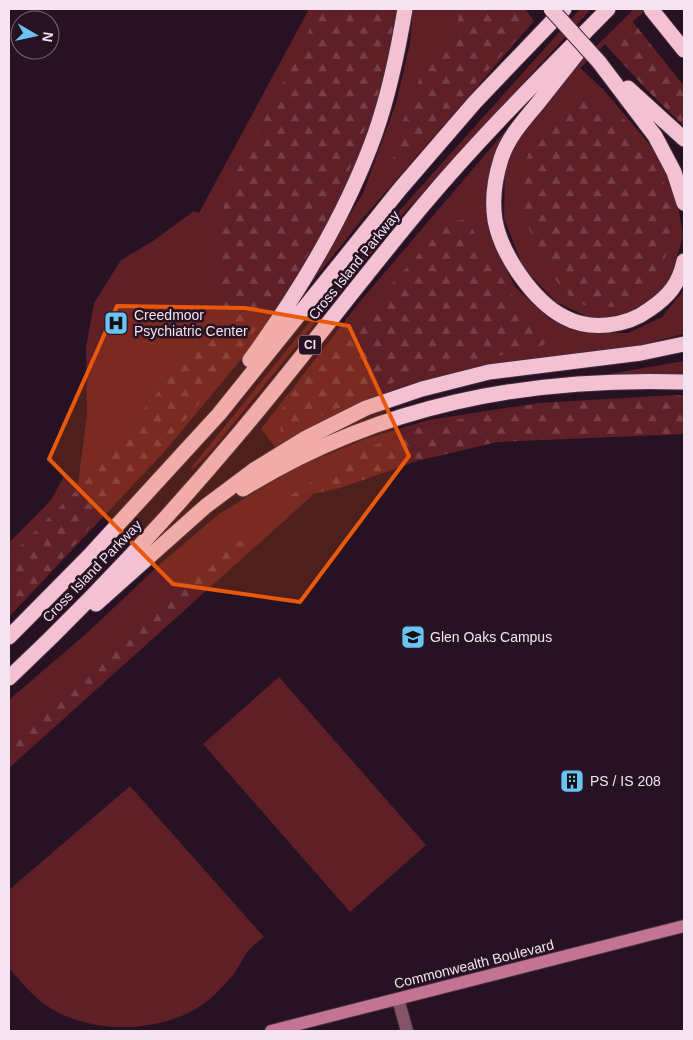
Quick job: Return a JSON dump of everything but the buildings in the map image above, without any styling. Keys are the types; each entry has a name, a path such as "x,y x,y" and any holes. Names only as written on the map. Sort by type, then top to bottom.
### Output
{"highway":[{"path":"156,483 257,351 299,287 330,234 353,188 390,86 405,9"},
{"path":"551,9 599,62 655,136 674,172 684,203"},
{"name":"Cross Island Parkway","path":"9,638 90,556 219,414 400,189 475,102 564,9"},
{"name":"Cross Island Parkway","path":"9,679 102,585 175,506 240,432 426,202 490,131 608,9"},
{"path":"613,9 512,136 501,159 495,187 495,220 505,249 521,277 539,298 563,317 588,325 616,324 641,316 666,298 681,274 684,261"},
{"path":"651,9 684,50"},
{"path":"599,62 684,139"},
{"path":"9,679 65,633 206,506 254,470 306,438 366,408 422,389 488,372 641,353 684,344"},
{"path":"138,567 208,511 258,479 311,451 366,427 424,409 494,393 563,385 636,381 684,382"}],"street":[{"name":"Commonwealth Boulevard","path":"271,1031 684,926"},
{"path":"398,999 407,1031"}],"highlighted area":[{"path":"117,306 245,308 349,326 409,456 300,602 173,584 49,459"}],"green space":[{"path":"309,9 398,9 392,56 354,174 303,273 243,357 165,451 9,617 9,543 51,500 64,476 78,483 87,416 86,347 94,303 121,260 153,241 194,211 199,213"},
{"path":"319,9 398,9 392,56 345,182 300,270 205,397 80,539 9,616 9,557 87,480 222,313 220,217 236,173 287,76"},
{"path":"413,9 525,9 534,21 364,217 312,282 309,281 363,193 396,103 410,43"},
{"path":"460,9 525,9 534,21 446,114 393,177 390,174 400,127 414,96 427,54 449,41 458,21"},
{"path":"580,9 591,9 404,213 212,450 192,470 191,468 400,210"},
{"path":"634,9 647,9 632,22 684,86 684,126 647,90 605,44 580,68 603,89 651,146 676,192 683,236 669,283 637,312 592,319 556,302 523,267 504,218 505,167 525,128 577,65"},
{"path":"632,21 684,86 684,126 647,90 605,44"},
{"path":"588,98 608,108 626,121 641,139 668,191 673,207 672,226 661,276 645,297 625,306 584,305 564,292 538,252 520,205 523,169 531,147 551,124"},
{"path":"506,130 506,137 488,178 488,210 498,254 516,288 550,319 588,332 628,333 662,317 684,290 684,334 636,346 520,360 415,384 275,447 261,429 358,304"},
{"path":"468,219 476,236 516,301 548,336 544,345 403,378 294,429 281,432 278,417 290,396 448,222"},
{"path":"684,361 684,376 591,377"},
{"path":"684,396 684,434 497,442 417,461 340,488 281,501 365,449 419,427 538,403"},
{"path":"538,403 419,427 365,449 283,500 314,494 9,768 9,700 88,632 159,565 219,514 295,468 365,439 428,420"},
{"path":"259,536 9,764 9,741 94,662 230,544"},
{"path":"279,677 426,845 350,912 203,744"},
{"path":"130,786 264,937 249,950 233,975 220,990 195,1009 176,1018 155,1024 110,1027 68,1017 50,1008 33,995 9,968 9,892 10,889"}],"place":[{"name":"Creedmoor Psychiatric Center","path":"116,323"},
{"name":"Glen Oaks Campus","path":"413,637"},
{"name":"PS / IS 208","path":"572,781"}]}
